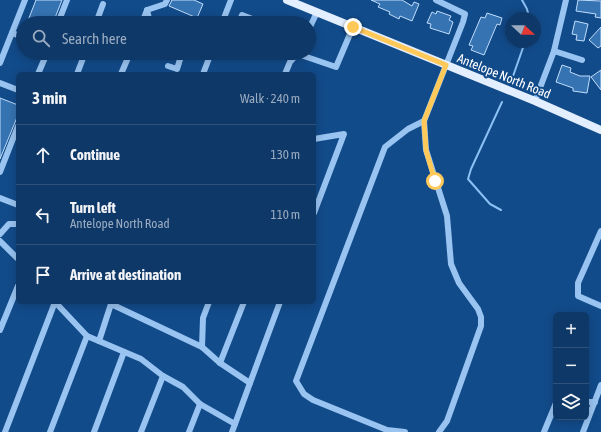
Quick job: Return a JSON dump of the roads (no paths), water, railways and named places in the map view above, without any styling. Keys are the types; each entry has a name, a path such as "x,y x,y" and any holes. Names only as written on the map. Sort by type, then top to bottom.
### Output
{"main road":[{"name":"Antelope North Road","path":"287,0 535,101 601,130"}],"street":[{"path":"19,16 25,0"},
{"path":"61,16 67,0"},
{"path":"147,10 165,4 167,0"},
{"path":"225,16 231,0"},
{"path":"436,0 465,14 424,121 426,150 447,216 451,264 459,283 478,309 481,326 447,421 440,432"},
{"path":"535,101 554,51 566,0"},
{"path":"99,16 103,4"},
{"path":"145,16 147,10"},
{"path":"147,10 148,16"},
{"path":"314,16 316,12"},
{"path":"0,63 16,23"},
{"path":"316,60 336,67 353,27"},
{"path":"12,33 16,34"},
{"path":"554,51 582,60"},
{"path":"39,72 44,60"},
{"path":"78,72 82,60"},
{"path":"122,72 127,60"},
{"path":"168,66 177,69 180,60"},
{"path":"205,72 209,60"},
{"path":"286,72 292,60"},
{"path":"0,83 16,89"},
{"path":"406,432 387,430 313,400 304,394 296,381 385,147 408,129 424,121"},
{"path":"0,172 16,131"},
{"path":"316,139 344,134 316,208"},
{"path":"0,198 16,204"},
{"path":"0,234 9,224 16,224"},
{"path":"601,231 578,284 578,296 601,306"},
{"path":"0,241 16,257"},
{"path":"0,330 16,291"},
{"path":"5,432 54,304"},
{"path":"57,304 86,336 141,359 163,376 183,388 200,404 235,424"},
{"path":"99,341 111,304"},
{"path":"113,304 202,347 220,363 250,383"},
{"path":"202,347 203,318 208,304"},
{"path":"220,363 243,304"},
{"path":"232,432 279,304"},
{"path":"50,432 86,336"},
{"path":"94,432 124,352"},
{"path":"141,432 163,376"},
{"path":"584,432 601,385"},
{"path":"589,402 595,402"},
{"path":"189,432 200,404"},
{"path":"544,432 553,410"}],"waterway":[{"path":"522,0 528,12"},
{"path":"512,79 523,48"},
{"path":"501,210 490,204 468,179 471,169 502,102"}]}
